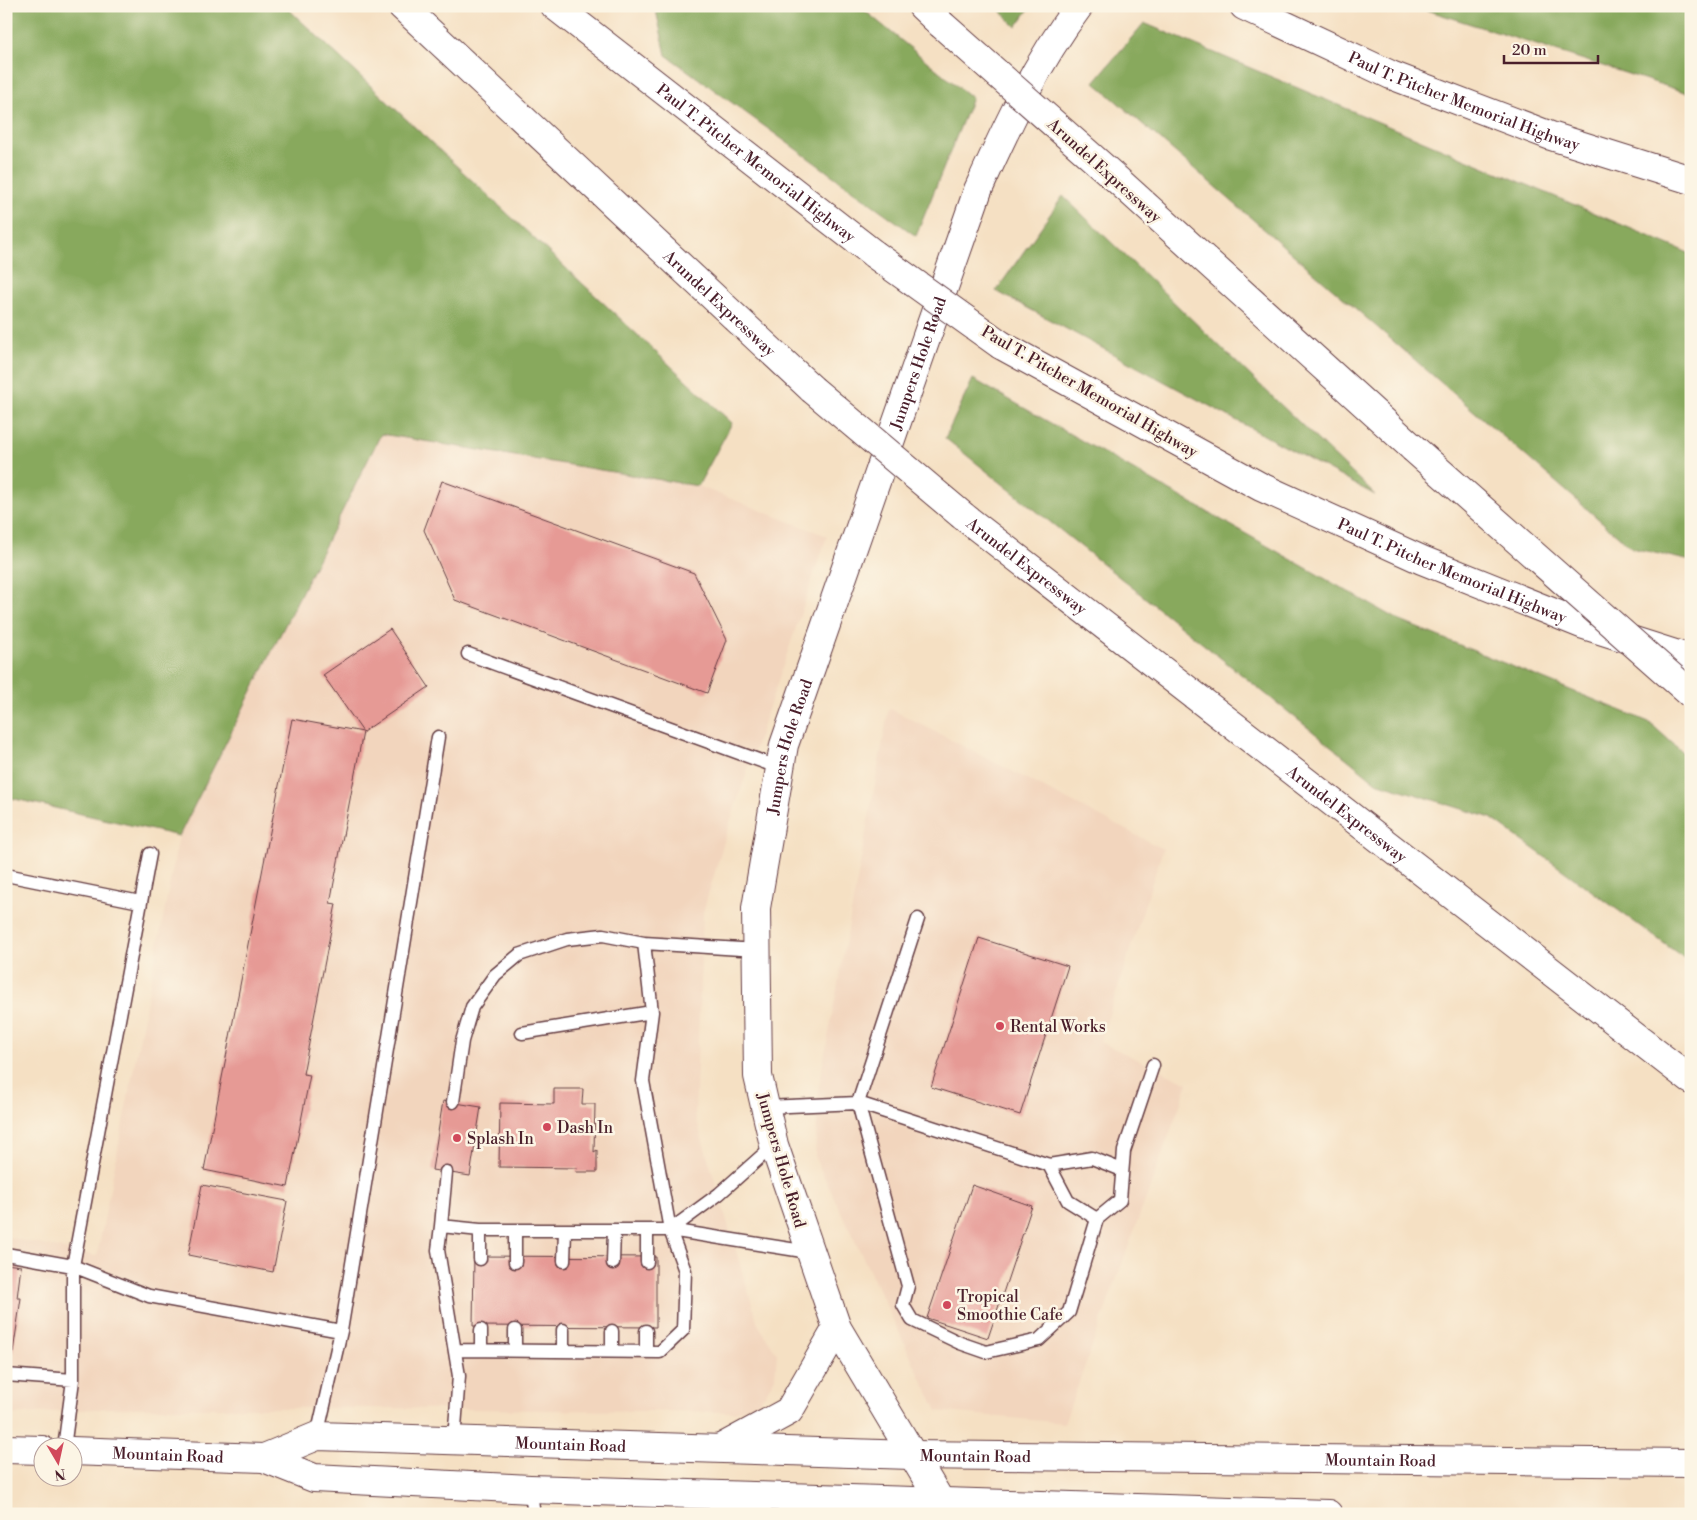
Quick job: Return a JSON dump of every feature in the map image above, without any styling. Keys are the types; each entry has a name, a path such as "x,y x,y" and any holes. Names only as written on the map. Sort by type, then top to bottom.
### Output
{"main road":[{"name":"Arundel Expressway","path":"402,6 812,389 963,516 1691,1080"},
{"name":"Paul T. Pitcher Memorial Highway","path":"555,6 874,254 1002,345 1261,487 1332,520 1422,560 1584,625 1691,659"},
{"name":"Jumpers Hole Road","path":"944,1508 837,1328 774,1145 758,1076 756,908 784,746 978,190 1016,107 1057,36 1079,6"},
{"name":"Paul T. Pitcher Memorial Highway","path":"1244,6 1391,75 1551,136 1691,180"},
{"name":"Arundel Expressway","path":"931,15 1112,175 1413,448 1691,694"},
{"path":"720,1449 789,1411 837,1328"},
{"name":"Mountain Road","path":"264,1458 317,1436 911,1455 1691,1463"},
{"path":"6,1449 32,1450"},
{"name":"Mountain Road","path":"82,1451 264,1458 314,1478 532,1501 752,1496 944,1508 1328,1514"},
{"path":"752,1496 788,1514"}],"lane":[{"path":"468,654 780,768"},
{"path":"317,1436 341,1331 438,737"},
{"path":"65,1438 73,1380 73,1266 150,854"},
{"path":"6,875 140,902"},
{"path":"918,919 858,1103 908,1286 903,1305 912,1320 960,1343 986,1352 1039,1340 1069,1312 1098,1218 1120,1200 1124,1151 1152,1065"},
{"path":"454,1102 462,1041 472,1007 495,975 519,955 568,939 603,935 644,943 757,950"},
{"path":"455,1350 660,1352 683,1330 685,1271 670,1230 643,1081 652,1012 644,943"},
{"path":"522,1033 652,1012"},
{"path":"766,1107 858,1103 1049,1166 1092,1158 1122,1170"},
{"path":"670,1230 719,1194 774,1145"},
{"path":"1049,1166 1068,1201 1098,1218"},
{"path":"446,1172 438,1250 459,1376 454,1440"},
{"path":"440,1226 480,1230 670,1230 810,1252"},
{"path":"480,1230 480,1259"},
{"path":"515,1230 515,1262"},
{"path":"564,1261 565,1230"},
{"path":"613,1263 614,1230"},
{"path":"647,1230 647,1262"},
{"path":"6,1254 73,1266 149,1296 341,1331"},
{"path":"481,1330 481,1350"},
{"path":"515,1330 515,1350"},
{"path":"563,1351 564,1330"},
{"path":"612,1331 612,1352"},
{"path":"646,1331 646,1352"},
{"path":"6,1375 73,1380"}],"shaded area":[{"path":"381,434 698,486 827,536 728,828 703,912 695,1115 758,1324 777,1354 775,1377 765,1395 754,1405 734,1412 368,1408 111,1408 6,1415 6,1237 97,1256 179,836"},
{"path":"889,708 1163,849 1100,1042 1188,1083 1064,1423 937,1411 815,1158 819,1086"}],"green space":[{"path":"6,6 285,6 732,423 698,486 381,434 179,836 6,797"},
{"path":"655,6 859,6 972,98 916,236 666,55"},
{"path":"996,6 1031,6 1016,27"},
{"path":"1414,6 1691,6 1691,94"},
{"path":"1144,23 1691,254 1691,561 1632,548 1094,82"},
{"path":"1063,196 1375,495 996,291"},
{"path":"973,379 1398,620 1649,722 1691,760 1691,963 1491,818 1376,782 945,438"}],"building":[{"path":"442,481 694,573 727,640 707,693 455,600 424,530"},
{"path":"390,629 429,687 363,732 323,675"},
{"path":"292,719 363,732 330,903 336,904 303,1074 310,1075 288,1187 204,1170"},
{"name":"Rental Works","path":"979,938 1068,966 1020,1115 931,1087"},
{"name":"Dash In","path":"554,1089 583,1089 582,1104 595,1104 594,1152 597,1150 597,1172 576,1172 577,1168 499,1167 500,1103 554,1104"},
{"name":"Splash In","path":"443,1101 481,1107 470,1176 432,1170"},
{"path":"202,1185 287,1201 273,1272 188,1255"},
{"path":"972,1185 1032,1206 988,1338 927,1318"},
{"path":"474,1256 656,1257 656,1327 473,1326"},
{"path":"6,1264 21,1266 17,1298 21,1298 13,1352 6,1351"}],"place":[{"name":"Rental Works","path":"1000,1026"},
{"name":"Dash In","path":"547,1127"},
{"name":"Splash In","path":"457,1138"},
{"name":"Tropical Smoothie Cafe","path":"947,1305"}]}
